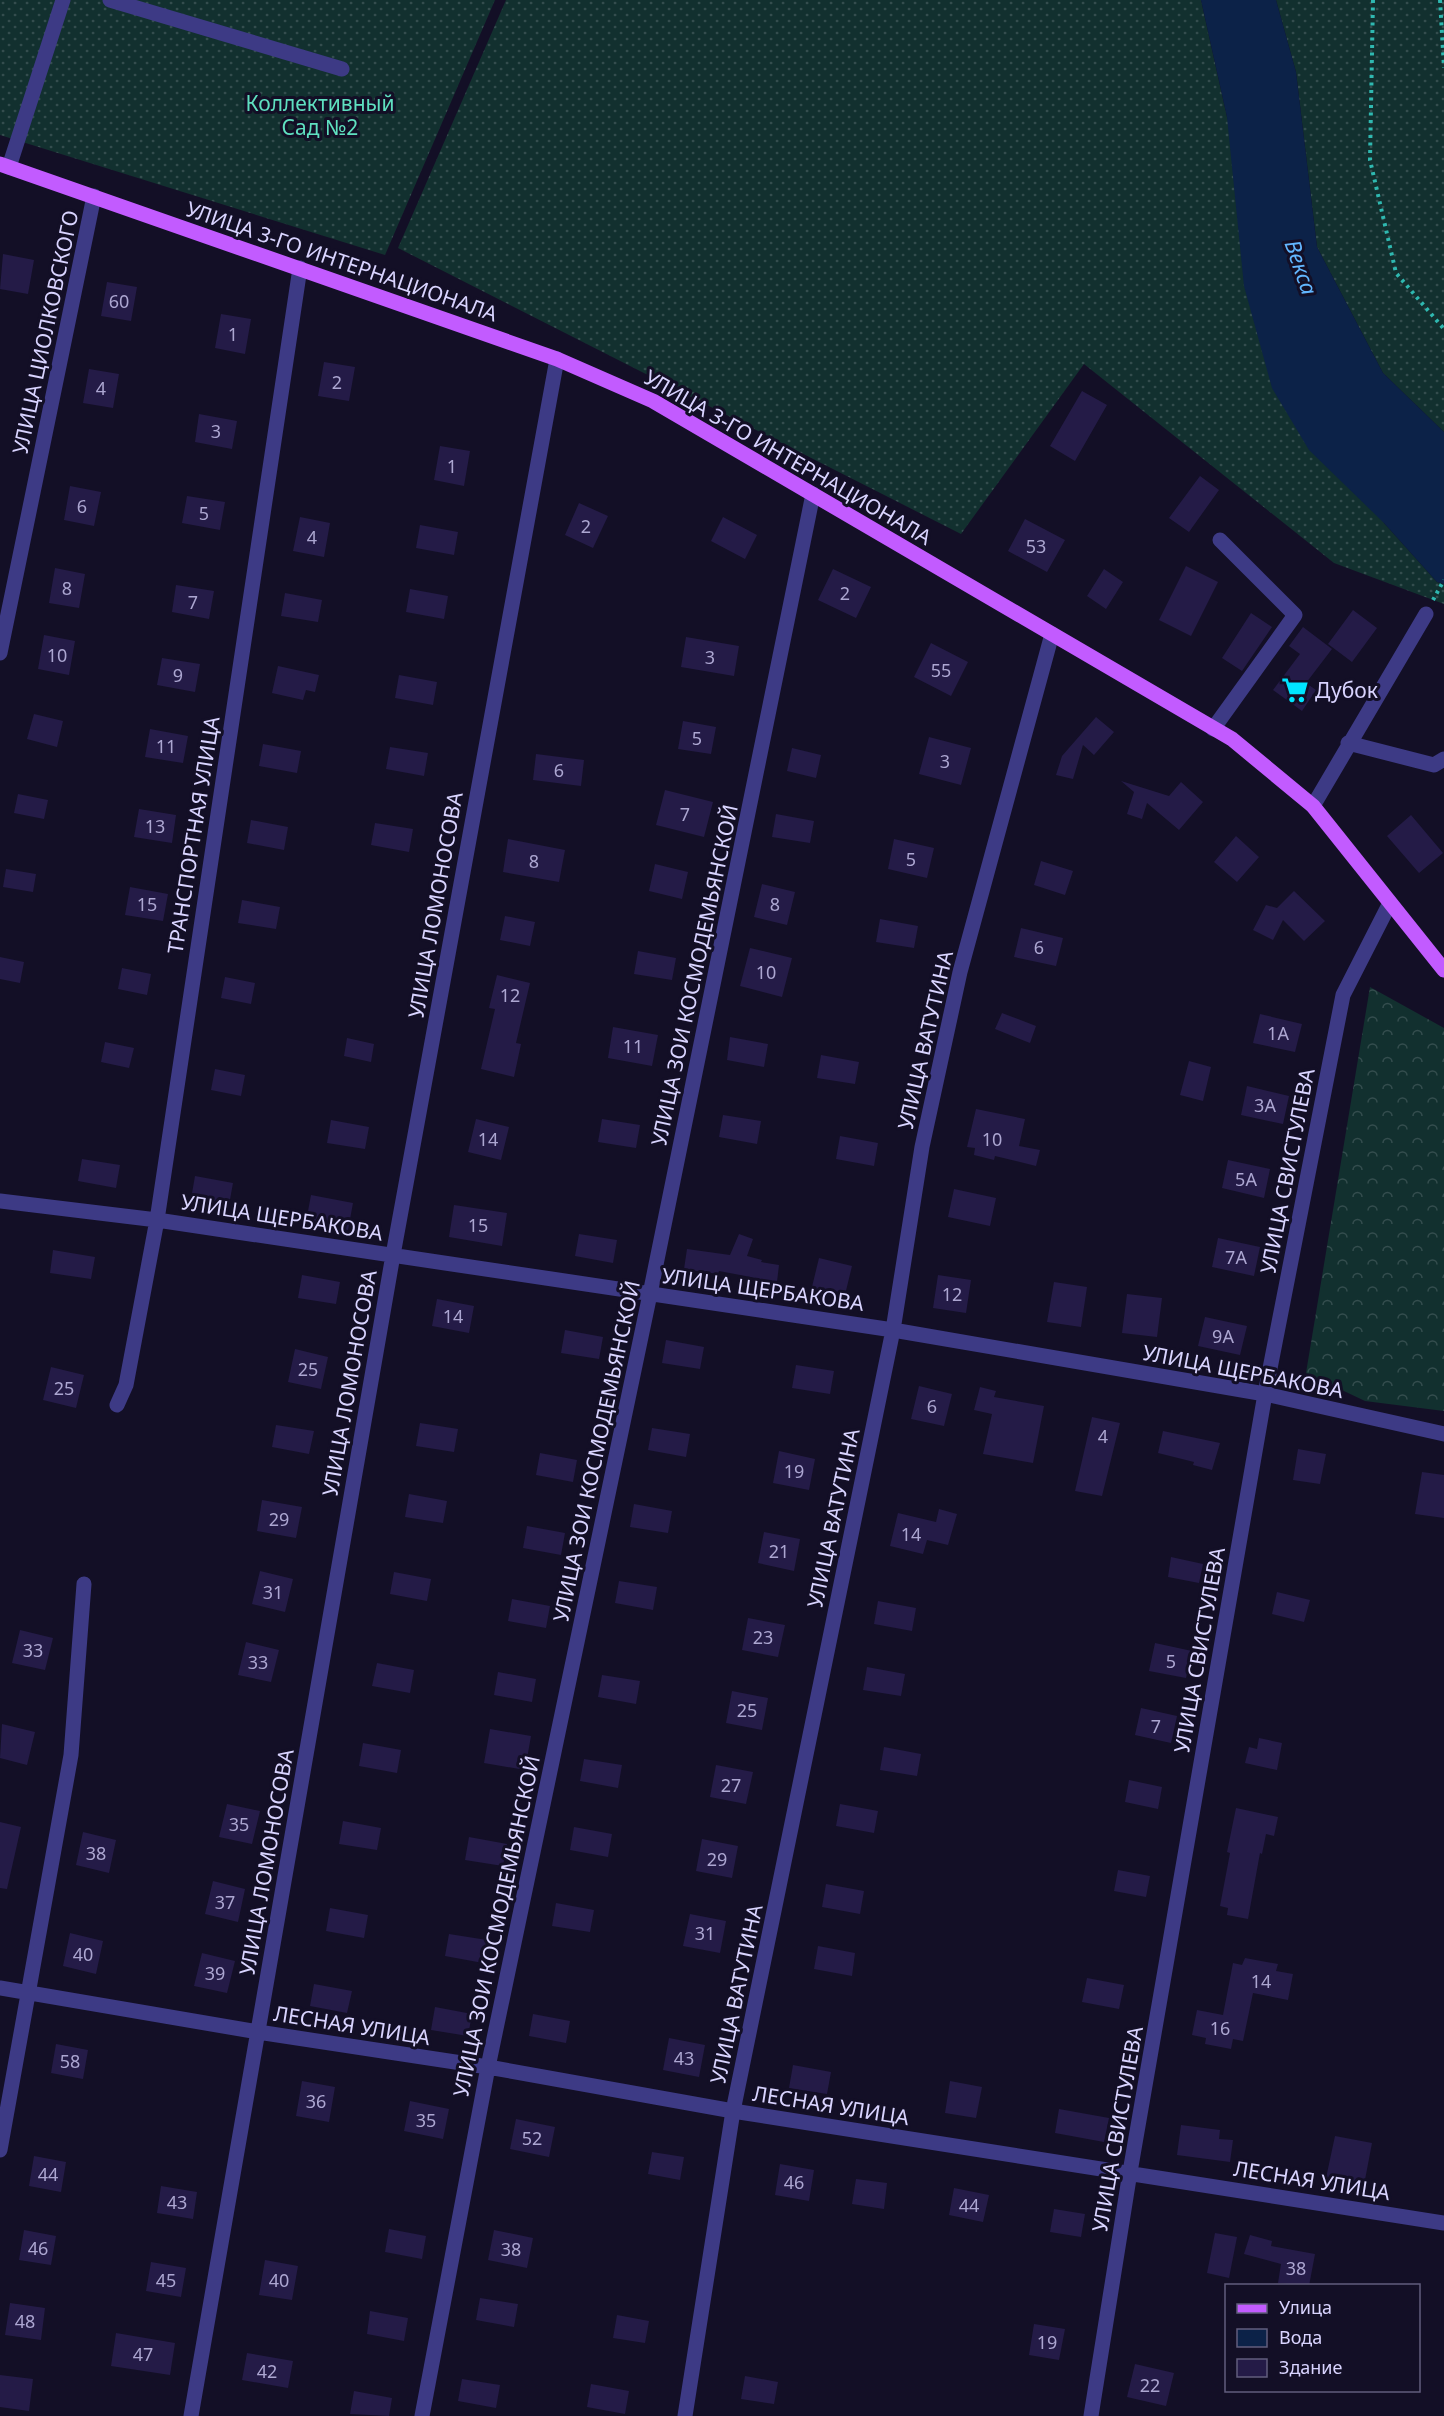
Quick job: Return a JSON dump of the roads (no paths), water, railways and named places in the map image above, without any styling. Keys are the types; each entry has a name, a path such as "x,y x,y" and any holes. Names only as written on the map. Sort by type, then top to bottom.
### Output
{"main road":[{"name":"УЛИЦА 3-ГО ИНТЕРНАЦИОНАЛА","path":"4,166 556,359 653,401 1232,739 1313,806 1444,970"}],"street":[{"path":"4,166 63,0"},
{"path":"110,0 342,69"},
{"name":"УЛИЦА ЦИОЛКОВСКОГО","path":"0,653 94,196"},
{"name":"ТРАНСПОРТНАЯ УЛИЦА","path":"117,1405 126,1384 157,1220 300,268"},
{"name":"УЛИЦА ЛОМОНОСОВА","path":"191,2416 393,1255 556,359"},
{"name":"УЛИЦА ЗОИ КОСМОДЕМЬЯНСКОЙ","path":"422,2416 488,2067 650,1294 813,495"},
{"path":"1214,729 1295,615 1220,540"},
{"path":"1313,806 1426,614"},
{"name":"УЛИЦА ВАТУТИНА","path":"685,2416 734,2111 893,1330 922,1147 960,972 1052,634"},
{"path":"1348,743 1434,765 1444,759"},
{"name":"УЛИЦА СВИСТУЛЕВА","path":"1091,2416 1130,2172 1265,1394 1343,995 1390,903"},
{"name":"УЛИЦА ЩЕРБАКОВА","path":"0,1201 157,1220 893,1330 1265,1394 1444,1434"},
{"path":"0,2150 30,1994 70,1755 84,1584"},
{"name":"ЛЕСНАЯ УЛИЦА","path":"0,1988 258,2032 488,2067 734,2111 1444,2223"}],"water":[{"name":"Векса","path":"1201,0 1276,0 1296,72 1317,247 1383,373 1444,432 1444,584 1437,582 1384,523 1309,450 1272,388 1244,286 1227,117"}],"place":[{"name":"Дубок","path":"1295,690"}],"park label":[{"name":"Коллективный Сад №2","path":"320,115"}]}
